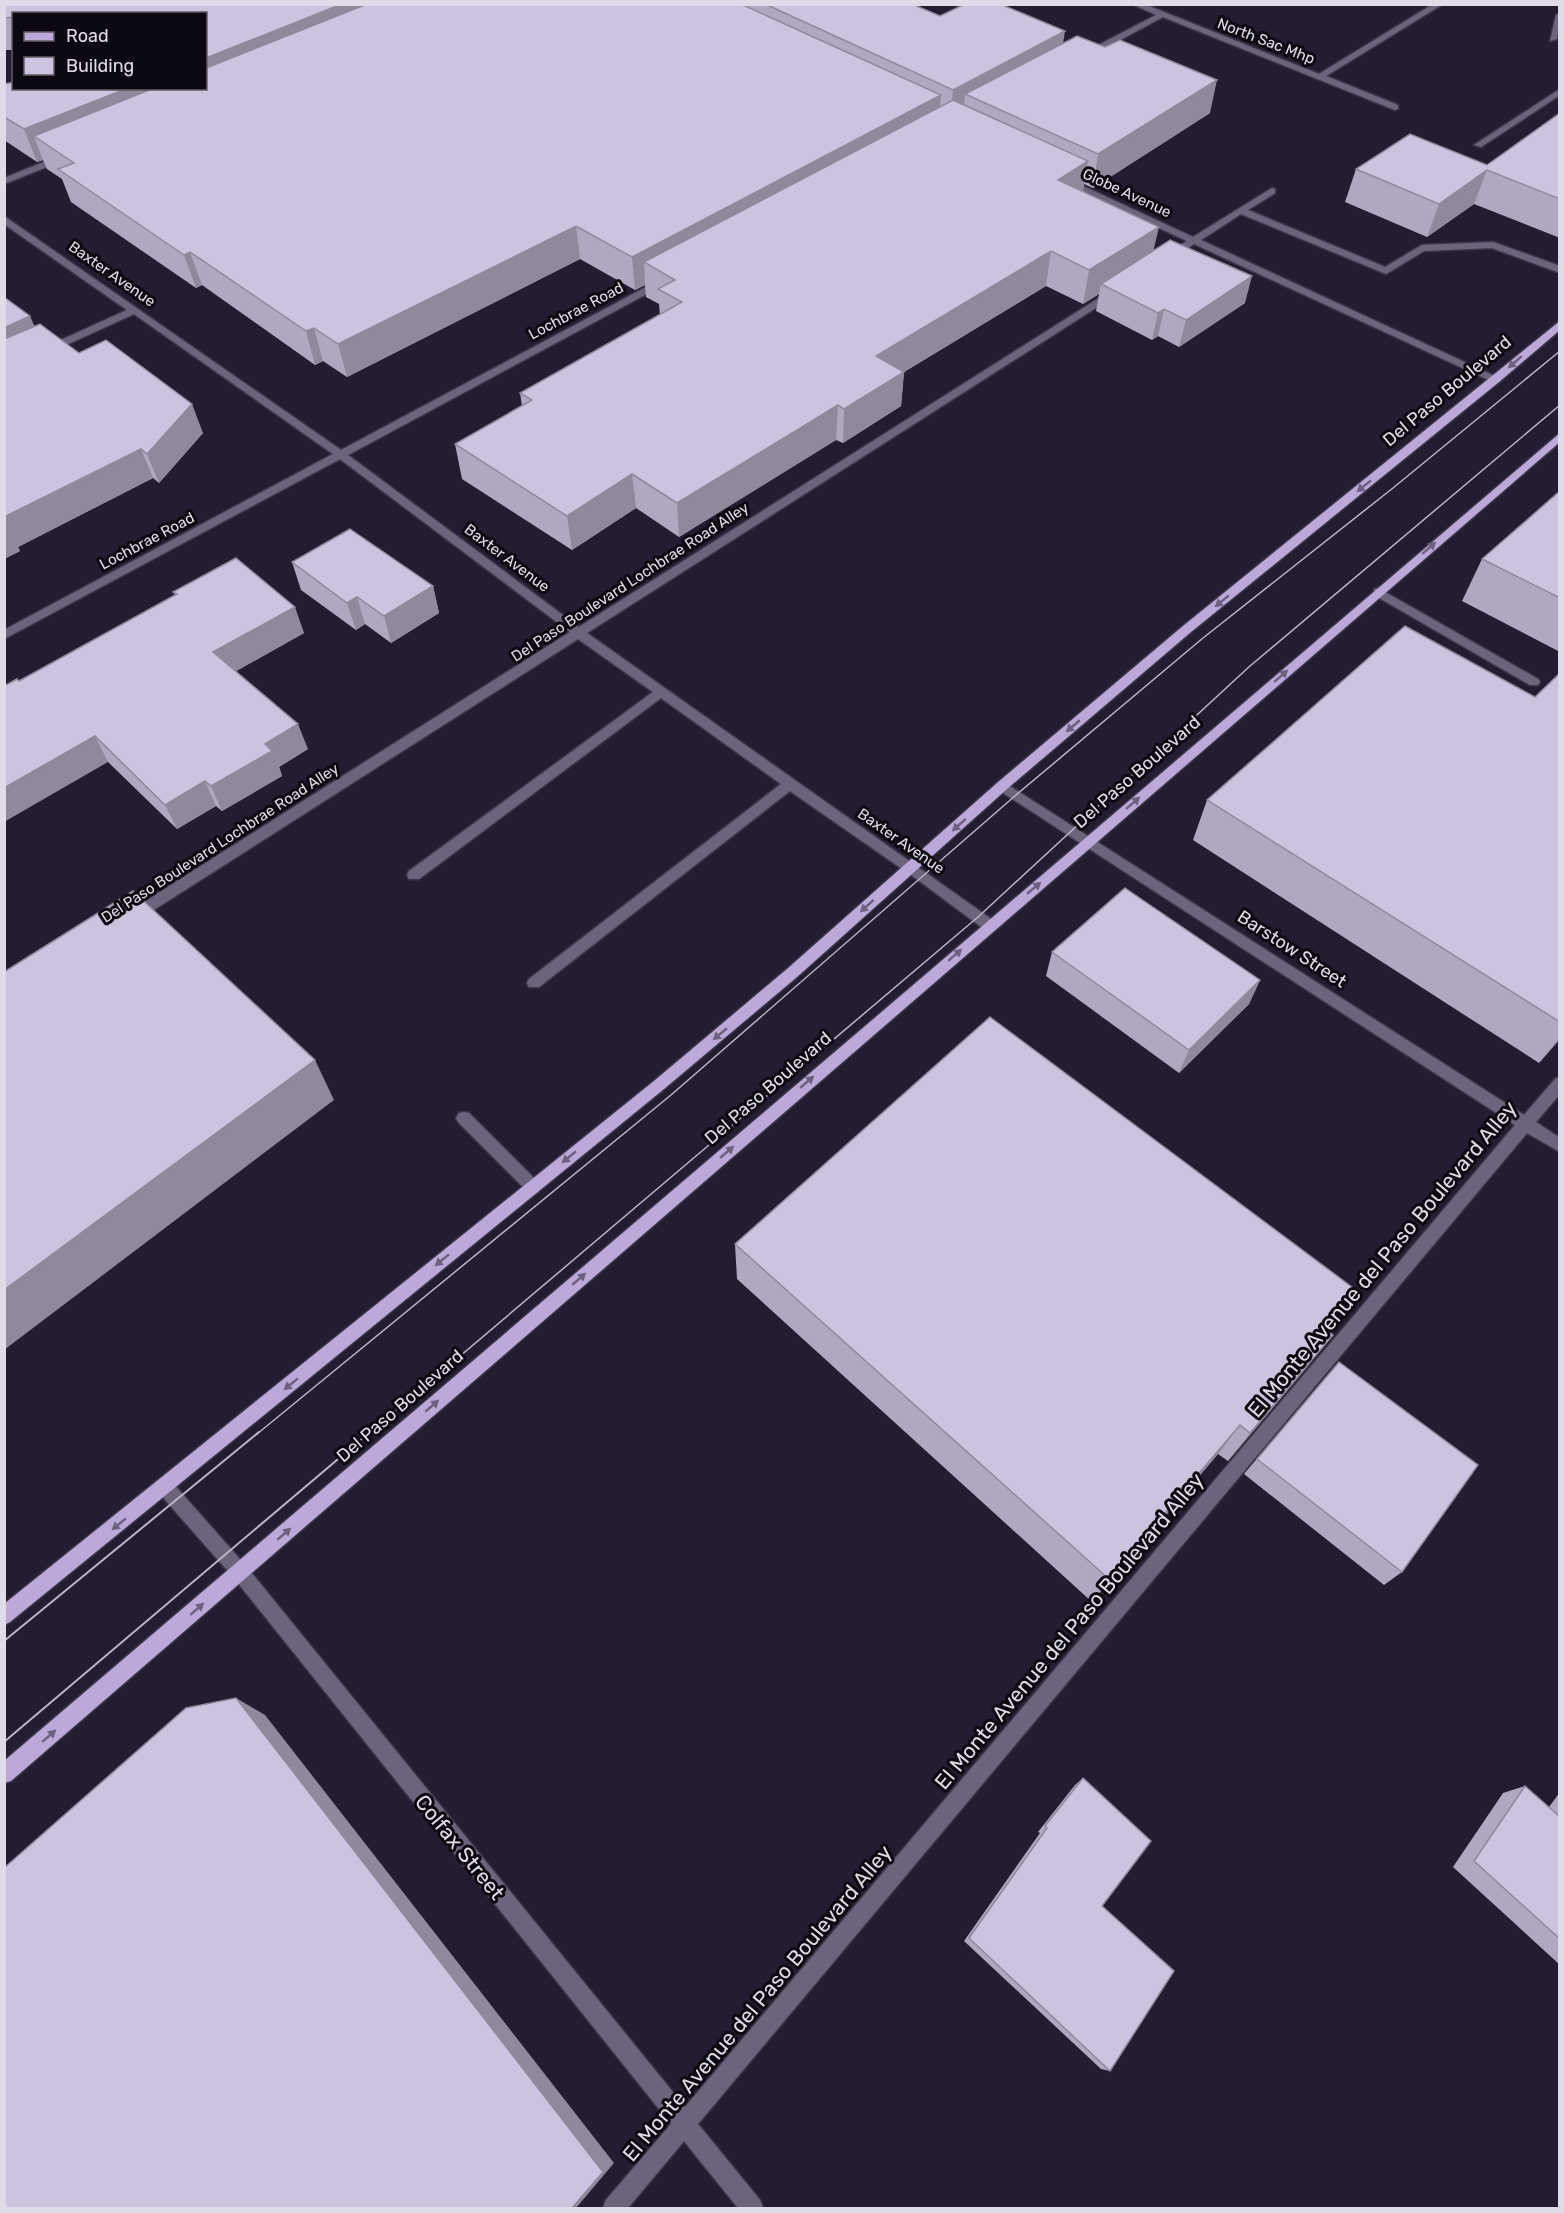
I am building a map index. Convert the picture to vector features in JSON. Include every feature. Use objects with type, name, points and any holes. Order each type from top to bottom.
[{"type":"main road","name":"Del Paso Boulevard","points":[[4,1616],[783,981],[1002,786],[1187,630],[1495,380],[1560,324]]},
{"type":"main road","name":"Del Paso Boulevard","points":[[4,1774],[1560,436]]},
{"type":"street","name":"North Sac Mhp","points":[[1136,4],[1395,107]]},
{"type":"street","name":"North Sac Mhp","points":[[1319,77],[1439,4]]},
{"type":"street","points":[[1074,61],[1161,15]]},
{"type":"street","points":[[1553,39],[1560,15]]},
{"type":"street","points":[[1478,145],[1560,91]]},
{"type":"street","points":[[4,181],[70,155]]},
{"type":"street","name":"Globe Avenue","points":[[1056,177],[1495,380]]},
{"type":"street","points":[[1154,266],[1272,191]]},
{"type":"street","points":[[1241,211],[1386,271],[1422,248],[1493,244],[1560,270]]},
{"type":"street","name":"Baxter Avenue","points":[[4,219],[340,454],[579,633],[989,925]]},
{"type":"street","name":"Lochbrae Road","points":[[4,635],[677,274]]},
{"type":"street","name":"Del Paso Boulevard Lochbrae Road Alley","points":[[124,922],[1124,286]]},
{"type":"street","points":[[37,355],[135,310]]},
{"type":"street","points":[[1378,592],[1534,682]]},
{"type":"street","points":[[414,875],[661,692]]},
{"type":"street","points":[[534,983],[790,784]]},
{"type":"street","name":"Barstow Street","points":[[1002,786],[1560,1146]]},
{"type":"street","name":"El Monte Avenue del Paso Boulevard Alley","points":[[614,2208],[1560,1083]]},
{"type":"street","points":[[464,1118],[533,1186]]},
{"type":"street","name":"Colfax Street","points":[[165,1487],[240,1572],[752,2208]]},
{"type":"building","points":[[4,4],[342,4],[207,58],[207,12],[12,12],[12,17],[4,18]]},
{"type":"building","points":[[367,4],[741,4],[941,95],[632,257],[576,226],[338,344],[314,328],[306,331],[190,252],[184,255],[58,169],[74,163],[34,136],[149,90],[207,90],[207,68]]},
{"type":"building","points":[[765,4],[912,4],[940,16],[965,4],[1000,4],[1065,31],[953,90]]},
{"type":"building","points":[[1077,36],[1105,47],[1120,40],[1217,80],[1098,154],[965,94]]},
{"type":"building","points":[[12,82],[12,90],[123,90],[24,129],[4,117],[4,84]]},
{"type":"building","points":[[953,100],[1088,161],[1058,180],[1159,227],[1089,270],[1051,251],[876,356],[904,372],[844,409],[838,405],[677,503],[632,474],[567,516],[455,444],[532,400],[520,393],[682,302],[658,289],[675,280],[644,262]]},
{"type":"building","points":[[1560,113],[1560,199],[1487,170],[1439,204],[1356,169],[1410,134],[1487,165]]},
{"type":"building","points":[[1170,240],[1252,276],[1186,320],[1164,309],[1158,313],[1101,284]]},
{"type":"building","points":[[4,297],[30,316],[4,328]]},
{"type":"building","points":[[40,324],[79,353],[106,340],[192,404],[147,454],[141,449],[4,517],[4,339]]},
{"type":"building","points":[[1560,491],[1560,598],[1482,559]]},
{"type":"building","points":[[350,529],[433,586],[384,616],[357,597],[347,603],[292,562]]},
{"type":"building","points":[[236,558],[295,607],[213,652],[298,724],[265,744],[272,751],[211,786],[205,781],[165,805],[95,736],[4,788],[4,686],[17,679],[19,681],[177,594],[173,592]]},
{"type":"building","points":[[1405,626],[1535,697],[1560,673],[1560,1022],[1207,800]]},
{"type":"building","points":[[1125,888],[1260,980],[1189,1050],[1052,952]]},
{"type":"building","points":[[133,891],[315,1060],[4,1290],[4,972]]},
{"type":"building","points":[[990,1017],[1356,1290],[1323,1328],[1333,1335],[1250,1433],[1240,1425],[1109,1579],[735,1244]]},
{"type":"building","points":[[1339,1362],[1478,1465],[1402,1572],[1257,1459]]},
{"type":"building","points":[[236,1698],[603,2172],[572,2208],[4,2208],[4,1868],[186,1708]]},
{"type":"building","points":[[1083,1778],[1151,1841],[1102,1906],[1174,1971],[1110,2071],[969,1938],[1047,1828],[1045,1826]]},
{"type":"building","points":[[1525,1786],[1560,1817],[1560,1939],[1474,1861]]},
{"type":"tram line","points":[[257,1434],[671,1095],[1016,795],[1203,638],[1393,488],[1560,351]]},
{"type":"tram line","points":[[368,1434],[978,917],[1250,666],[1560,405]]},
{"type":"tram line","points":[[4,1641],[259,1432]]},
{"type":"tram line","points":[[4,1742],[370,1432]]}]
